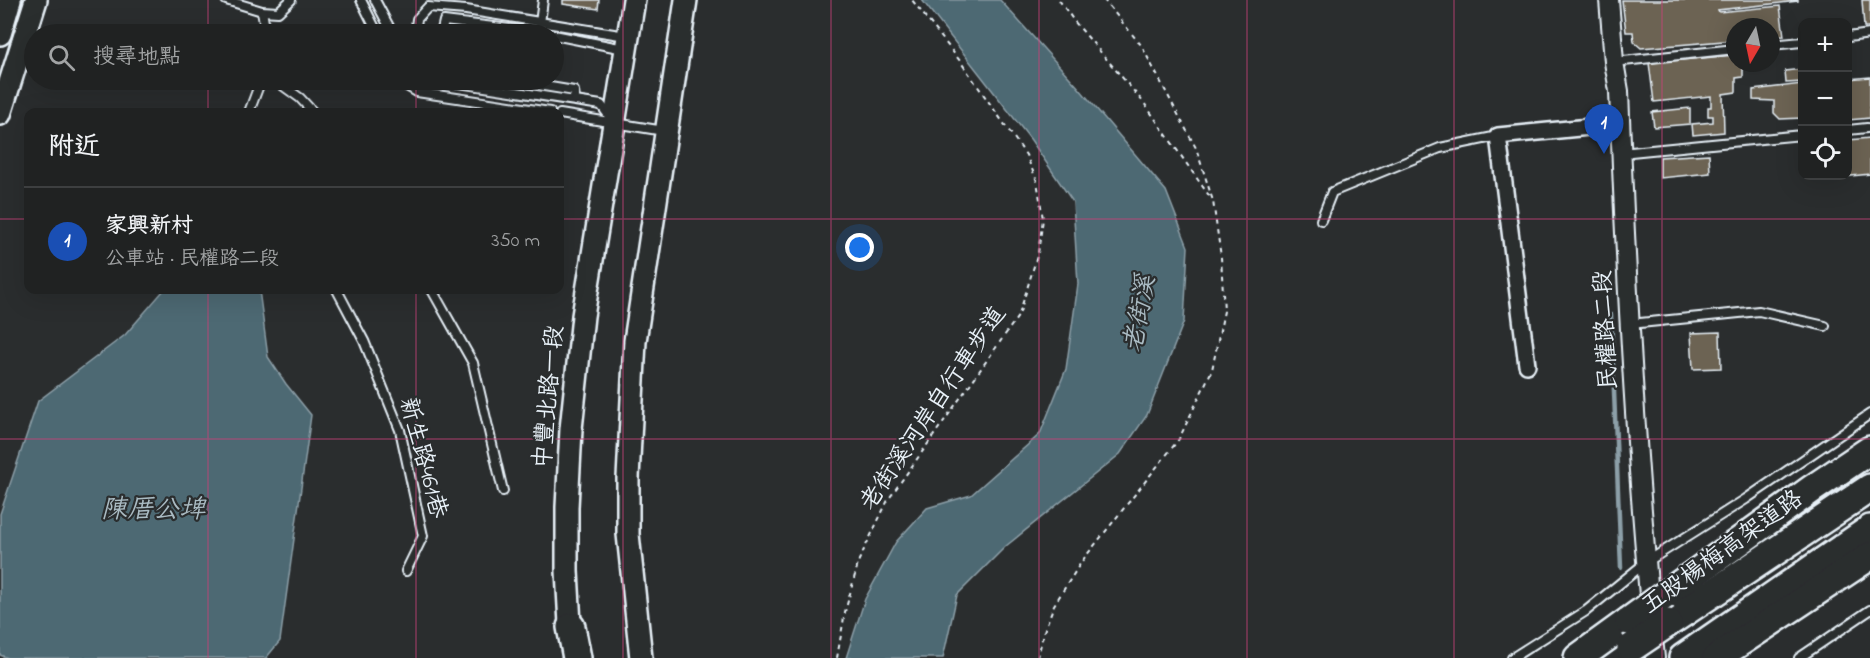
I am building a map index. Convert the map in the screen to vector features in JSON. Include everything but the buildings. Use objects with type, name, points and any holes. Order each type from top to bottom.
[{"type":"highway","name":"五股楊梅高架道路","points":[[1578,658],[1812,489],[1870,450]]},
{"type":"highway","points":[[1634,655],[1668,623],[1870,488]]},
{"type":"highway","points":[[1683,658],[1870,529]]},
{"type":"highway","points":[[1716,658],[1870,556]]},
{"type":"highway","points":[[571,627],[577,658]]},
{"type":"main road","points":[[0,34],[10,0]]},
{"type":"main road","points":[[28,24],[36,0]]},
{"type":"main road","name":"中豐北路一段","points":[[571,658],[567,507],[571,429],[583,316],[634,0]]},
{"type":"main road","points":[[641,658],[628,534],[635,340],[686,0]]},
{"type":"main road","points":[[0,114],[24,38]]},
{"type":"street","name":"民權路二段","points":[[1609,0],[1619,92],[1630,324],[1645,563],[1634,655]]},
{"type":"street","points":[[1527,364],[1498,136],[1620,124]]},
{"type":"lane","points":[[226,0],[262,11],[278,12],[291,0]]},
{"type":"lane","points":[[361,0],[373,24]]},
{"type":"lane","points":[[375,0],[388,24]]},
{"type":"lane","points":[[540,23],[543,0]]},
{"type":"lane","points":[[416,24],[417,19],[429,4],[544,24]]},
{"type":"lane","points":[[262,11],[264,24]]},
{"type":"lane","points":[[443,24],[444,21],[469,24]]},
{"type":"lane","points":[[564,29],[627,43]]},
{"type":"lane","points":[[1852,36],[1870,34]]},
{"type":"lane","points":[[564,36],[627,43]]},
{"type":"lane","points":[[1780,44],[1798,42]]},
{"type":"lane","points":[[1614,62],[1726,50]]},
{"type":"lane","points":[[564,88],[574,91],[574,100]]},
{"type":"lane","points":[[250,108],[257,90]]},
{"type":"lane","points":[[289,90],[309,108]]},
{"type":"lane","points":[[414,90],[523,108]]},
{"type":"lane","points":[[506,90],[601,105],[614,121]]},
{"type":"lane","points":[[564,115],[666,131]]},
{"type":"lane","points":[[1852,130],[1867,128]]},
{"type":"lane","points":[[1622,153],[1798,135]]},
{"type":"lane","points":[[1321,220],[1332,192],[1440,148],[1498,136]]},
{"type":"lane","name":"新生路461巷","points":[[339,294],[364,341],[400,430],[423,536],[406,572]]},
{"type":"lane","points":[[434,294],[473,363],[503,491]]},
{"type":"lane","points":[[1630,324],[1759,311],[1825,326]]},
{"type":"lane","points":[[1512,658],[1586,611],[1645,563],[1746,499],[1870,414]]},
{"type":"lane","points":[[1799,658],[1870,610]]},
{"type":"path","name":"老街溪河岸自行車步道","points":[[837,658],[845,612],[858,560],[888,500],[1019,315],[1038,253],[1043,219],[1037,181],[1026,155],[960,61],[912,0]]},
{"type":"path","points":[[1059,0],[1144,103],[1213,201]]},
{"type":"path","points":[[1038,658],[1043,634],[1054,605],[1082,561],[1179,439],[1212,370],[1224,311],[1221,257],[1213,201],[1196,148],[1141,45],[1104,0]]},
{"type":"water","name":"老街溪","points":[[922,0],[1000,0],[1079,88],[1166,191],[1188,247],[1184,321],[1147,415],[1120,454],[1006,546],[957,595],[943,658],[846,658],[865,599],[896,542],[927,508],[971,495],[1040,434],[1066,369],[1078,284],[1073,202],[1031,140]]},
{"type":"water","name":"陳厝公埤","points":[[161,294],[260,294],[268,357],[311,415],[280,641],[266,658],[8,658],[0,655],[0,514],[38,401],[125,335]]},
{"type":"waterway","points":[[1611,315],[1621,568]]},
{"type":"place","name":"家興新村","points":[[1604,154]]}]
